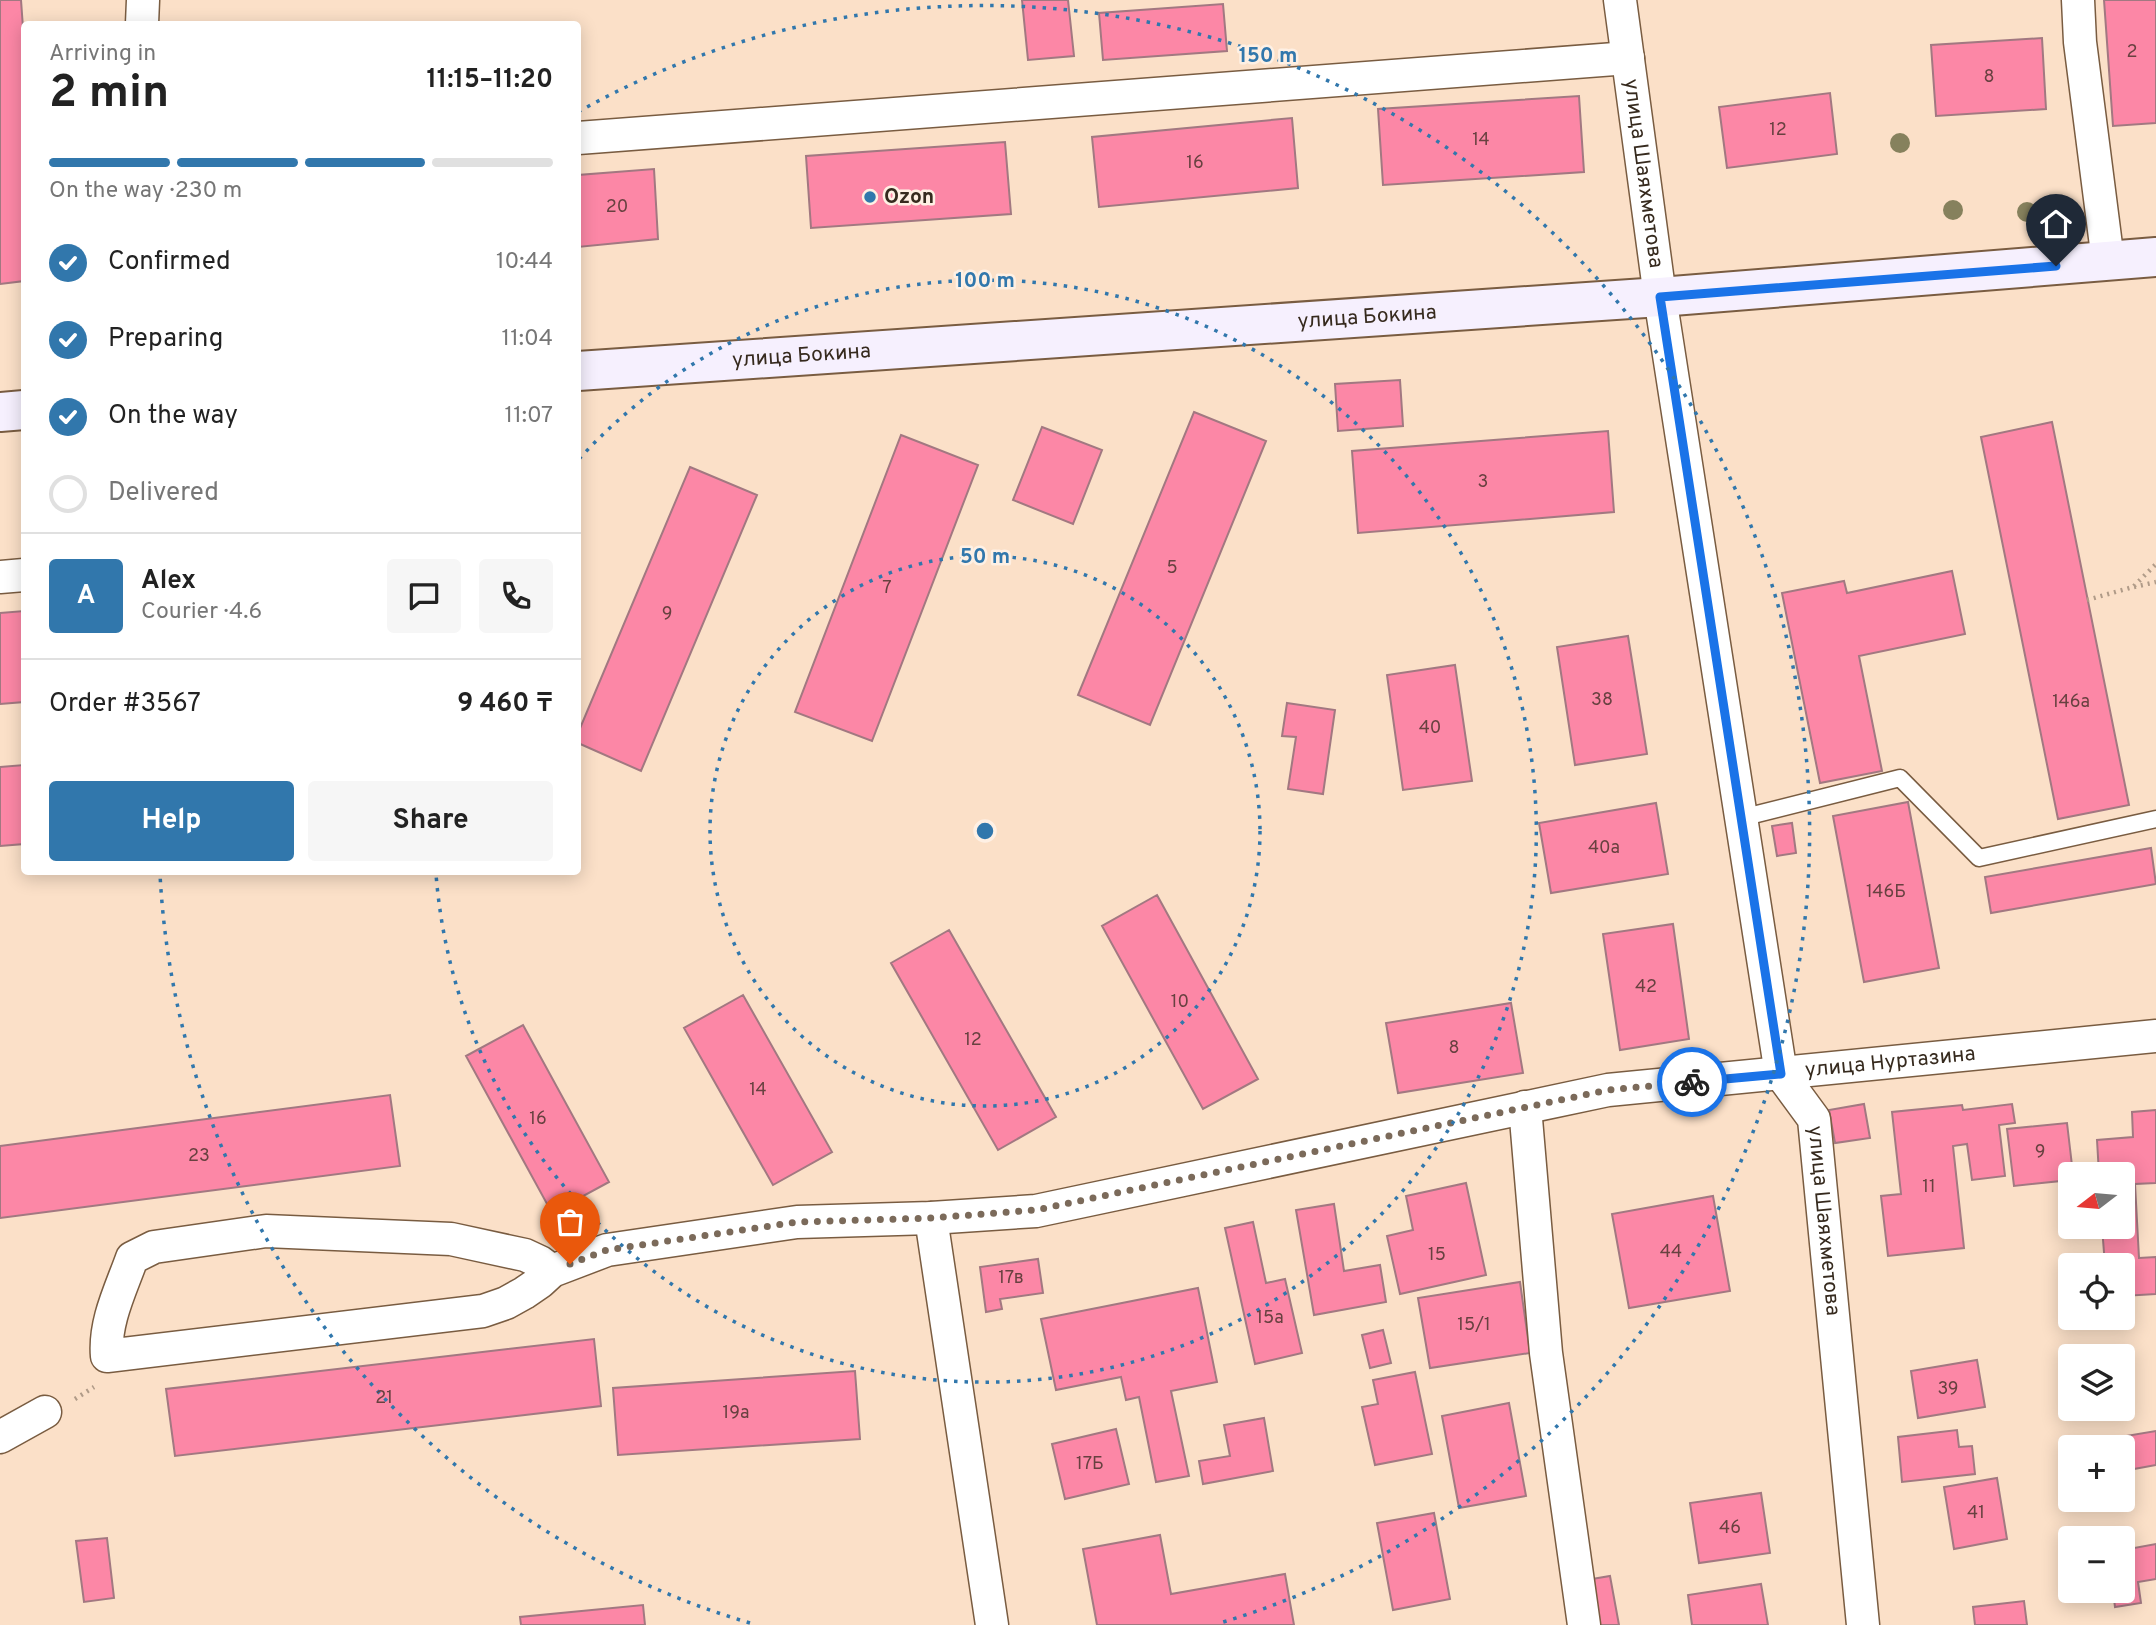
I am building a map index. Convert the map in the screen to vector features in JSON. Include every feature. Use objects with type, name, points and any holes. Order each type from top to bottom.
[{"type":"street","points":[[142,21],[143,0]]},
{"type":"street","name":"улица Шаяхметова","points":[[1620,0],[1660,297],[1781,1074],[1814,1119],[1863,1625]]},
{"type":"street","points":[[2078,0],[2080,42],[2108,261]]},
{"type":"street","points":[[581,138],[1628,58]]},
{"type":"street","name":"улица Бокина","points":[[581,371],[1660,297],[2156,257]]},
{"type":"street","points":[[0,412],[21,410]]},
{"type":"street","points":[[0,577],[21,575]]},
{"type":"street","name":"улица Нуртазина","points":[[107,1356],[483,1311],[524,1293],[552,1271],[607,1250],[797,1222],[931,1218],[1036,1210],[1608,1090],[2156,1036]]},
{"type":"street","points":[[1525,1107],[1546,1353],[1584,1625]]},
{"type":"street","points":[[931,1218],[992,1625]]},
{"type":"street","points":[[107,1356],[107,1330],[132,1258],[154,1247],[266,1231],[451,1239],[525,1255],[552,1271]]},
{"type":"street","points":[[0,1437],[45,1412]]},
{"type":"lane","points":[[1741,818],[1900,778],[1979,858],[2156,820]]},
{"type":"path","points":[[2133,587],[2156,564]]},
{"type":"path","points":[[2087,600],[2156,582]]},
{"type":"path","points":[[45,1412],[80,1397],[100,1382],[107,1356]]},
{"type":"building","points":[[0,0],[21,0],[21,281],[0,284]]},
{"type":"building","points":[[1022,0],[1068,0],[1074,56],[1028,60]]},
{"type":"building","points":[[2104,0],[2156,0],[2156,123],[2113,126]]},
{"type":"building","points":[[1223,4],[1227,51],[1103,60],[1099,13]]},
{"type":"building","points":[[2042,38],[2046,109],[1936,116],[1931,45]]},
{"type":"building","points":[[1830,93],[1837,154],[1727,168],[1719,107]]},
{"type":"building","points":[[1579,96],[1584,172],[1383,185],[1378,109]]},
{"type":"building","points":[[1292,118],[1298,188],[1099,207],[1092,137]]},
{"type":"building","points":[[1005,142],[1011,214],[811,228],[806,156]]},
{"type":"building","points":[[654,169],[658,239],[581,247],[581,175]]},
{"type":"building","points":[[1400,380],[1403,426],[1338,431],[1335,384]]},
{"type":"building","points":[[1194,412],[1266,441],[1150,725],[1078,695]]},
{"type":"building","points":[[2052,422],[2129,805],[2058,819],[1981,437]]},
{"type":"building","points":[[1042,427],[1102,450],[1073,524],[1013,500]]},
{"type":"building","points":[[1608,431],[1614,512],[1358,533],[1352,451]]},
{"type":"building","points":[[901,435],[978,465],[872,741],[795,712]]},
{"type":"building","points":[[690,467],[757,495],[641,771],[581,744],[581,726]]},
{"type":"building","points":[[1952,571],[1965,634],[1859,656],[1882,771],[1820,783],[1782,593],[1844,581],[1847,593]]},
{"type":"building","points":[[21,611],[21,702],[0,704],[0,613]]},
{"type":"building","points":[[1628,636],[1647,754],[1575,765],[1557,647]]},
{"type":"building","points":[[1455,665],[1472,781],[1403,790],[1387,675]]},
{"type":"building","points":[[1287,703],[1335,710],[1323,794],[1288,789],[1296,737],[1282,736]]},
{"type":"building","points":[[21,765],[21,844],[0,846],[0,767]]},
{"type":"building","points":[[1908,802],[1939,968],[1864,982],[1833,816]]},
{"type":"building","points":[[1656,803],[1668,874],[1551,893],[1539,823]]},
{"type":"building","points":[[1792,823],[1796,853],[1777,856],[1772,826]]},
{"type":"building","points":[[2151,848],[2156,884],[1991,913],[1985,877]]},
{"type":"building","points":[[1157,895],[1258,1079],[1203,1109],[1102,926]]},
{"type":"building","points":[[1673,924],[1689,1039],[1620,1050],[1603,934]]},
{"type":"building","points":[[949,930],[1056,1117],[998,1150],[891,963]]},
{"type":"building","points":[[743,995],[832,1152],[773,1185],[684,1028]]},
{"type":"building","points":[[1511,1003],[1523,1073],[1398,1093],[1386,1023]]},
{"type":"building","points":[[523,1025],[609,1182],[552,1213],[466,1056]]},
{"type":"building","points":[[390,1095],[400,1166],[0,1218],[0,1146]]},
{"type":"building","points":[[1864,1104],[1870,1138],[1835,1143],[1829,1110]]},
{"type":"building","points":[[2012,1104],[2015,1123],[1999,1125],[2005,1176],[1972,1180],[1967,1144],[1953,1146],[1964,1248],[1888,1256],[1881,1196],[1901,1194],[1892,1112],[1962,1105],[1963,1110]]},
{"type":"building","points":[[2156,1110],[2156,1183],[2135,1184],[2135,1162],[2098,1162],[2097,1140],[2133,1137],[2132,1112]]},
{"type":"building","points":[[2067,1123],[2072,1162],[2058,1162],[2058,1181],[2014,1186],[2007,1129]]},
{"type":"building","points":[[1466,1183],[1486,1275],[1400,1294],[1387,1236],[1413,1230],[1406,1196]]},
{"type":"building","points":[[2135,1184],[2139,1258],[2156,1257],[2156,1294],[2135,1295],[2135,1253],[2104,1253],[2103,1239],[2135,1239]]},
{"type":"building","points":[[1713,1196],[1730,1291],[1629,1308],[1612,1214]]},
{"type":"building","points":[[1334,1204],[1344,1271],[1380,1265],[1386,1302],[1314,1315],[1296,1210]]},
{"type":"building","points":[[1253,1222],[1266,1283],[1285,1279],[1302,1353],[1255,1364],[1225,1228]]},
{"type":"building","points":[[1038,1259],[1043,1293],[1000,1299],[1002,1309],[986,1312],[980,1267]]},
{"type":"building","points":[[1520,1282],[1530,1353],[1430,1368],[1418,1298]]},
{"type":"building","points":[[1198,1288],[1217,1382],[1171,1391],[1189,1476],[1156,1482],[1139,1397],[1126,1400],[1121,1377],[1056,1390],[1041,1319]]},
{"type":"building","points":[[1383,1330],[1391,1363],[1370,1368],[1362,1335]]},
{"type":"building","points":[[594,1339],[601,1406],[175,1456],[166,1389]]},
{"type":"building","points":[[1977,1360],[1985,1407],[1918,1418],[1911,1371]]},
{"type":"building","points":[[855,1371],[860,1439],[618,1455],[613,1388]]},
{"type":"building","points":[[1415,1372],[1432,1454],[1375,1465],[1362,1407],[1378,1404],[1373,1380]]},
{"type":"building","points":[[1509,1403],[1526,1496],[1459,1508],[1442,1416]]},
{"type":"building","points":[[1264,1418],[1273,1471],[1203,1484],[1199,1461],[1230,1456],[1224,1425]]},
{"type":"building","points":[[1116,1429],[1129,1484],[1065,1499],[1052,1444]]},
{"type":"building","points":[[1957,1430],[1959,1447],[1972,1446],[1975,1474],[1902,1482],[1898,1437]]},
{"type":"building","points":[[2156,1431],[2156,1465],[2135,1469],[2135,1435],[2132,1435]]},
{"type":"building","points":[[1997,1478],[2007,1539],[1954,1549],[1944,1487]]},
{"type":"building","points":[[1761,1493],[1770,1553],[1699,1563],[1690,1503]]},
{"type":"building","points":[[1434,1513],[1450,1599],[1393,1610],[1377,1523]]},
{"type":"building","points":[[1160,1535],[1171,1594],[1285,1574],[1294,1625],[1097,1625],[1083,1549]]},
{"type":"building","points":[[107,1538],[114,1598],[84,1602],[76,1541]]},
{"type":"building","points":[[2156,1544],[2156,1579],[2138,1582],[2141,1603],[2115,1607],[2114,1603],[2135,1603],[2135,1548]]},
{"type":"building","points":[[1610,1576],[1619,1625],[1594,1625],[1586,1580]]},
{"type":"building","points":[[1761,1584],[1768,1625],[1692,1625],[1688,1595]]},
{"type":"building","points":[[2024,1601],[2027,1625],[1975,1625],[1973,1607]]},
{"type":"building","points":[[643,1605],[645,1625],[521,1625],[520,1617]]},
{"type":"way so far","points":[[570,1264],[607,1250],[797,1222],[931,1218],[1036,1210],[1608,1090],[1692,1082]]},
{"type":"place","name":"Ozon","points":[[870,197]]},
{"type":"route","points":[[1692,1082],[1781,1074],[1660,297],[2056,266]]}]
